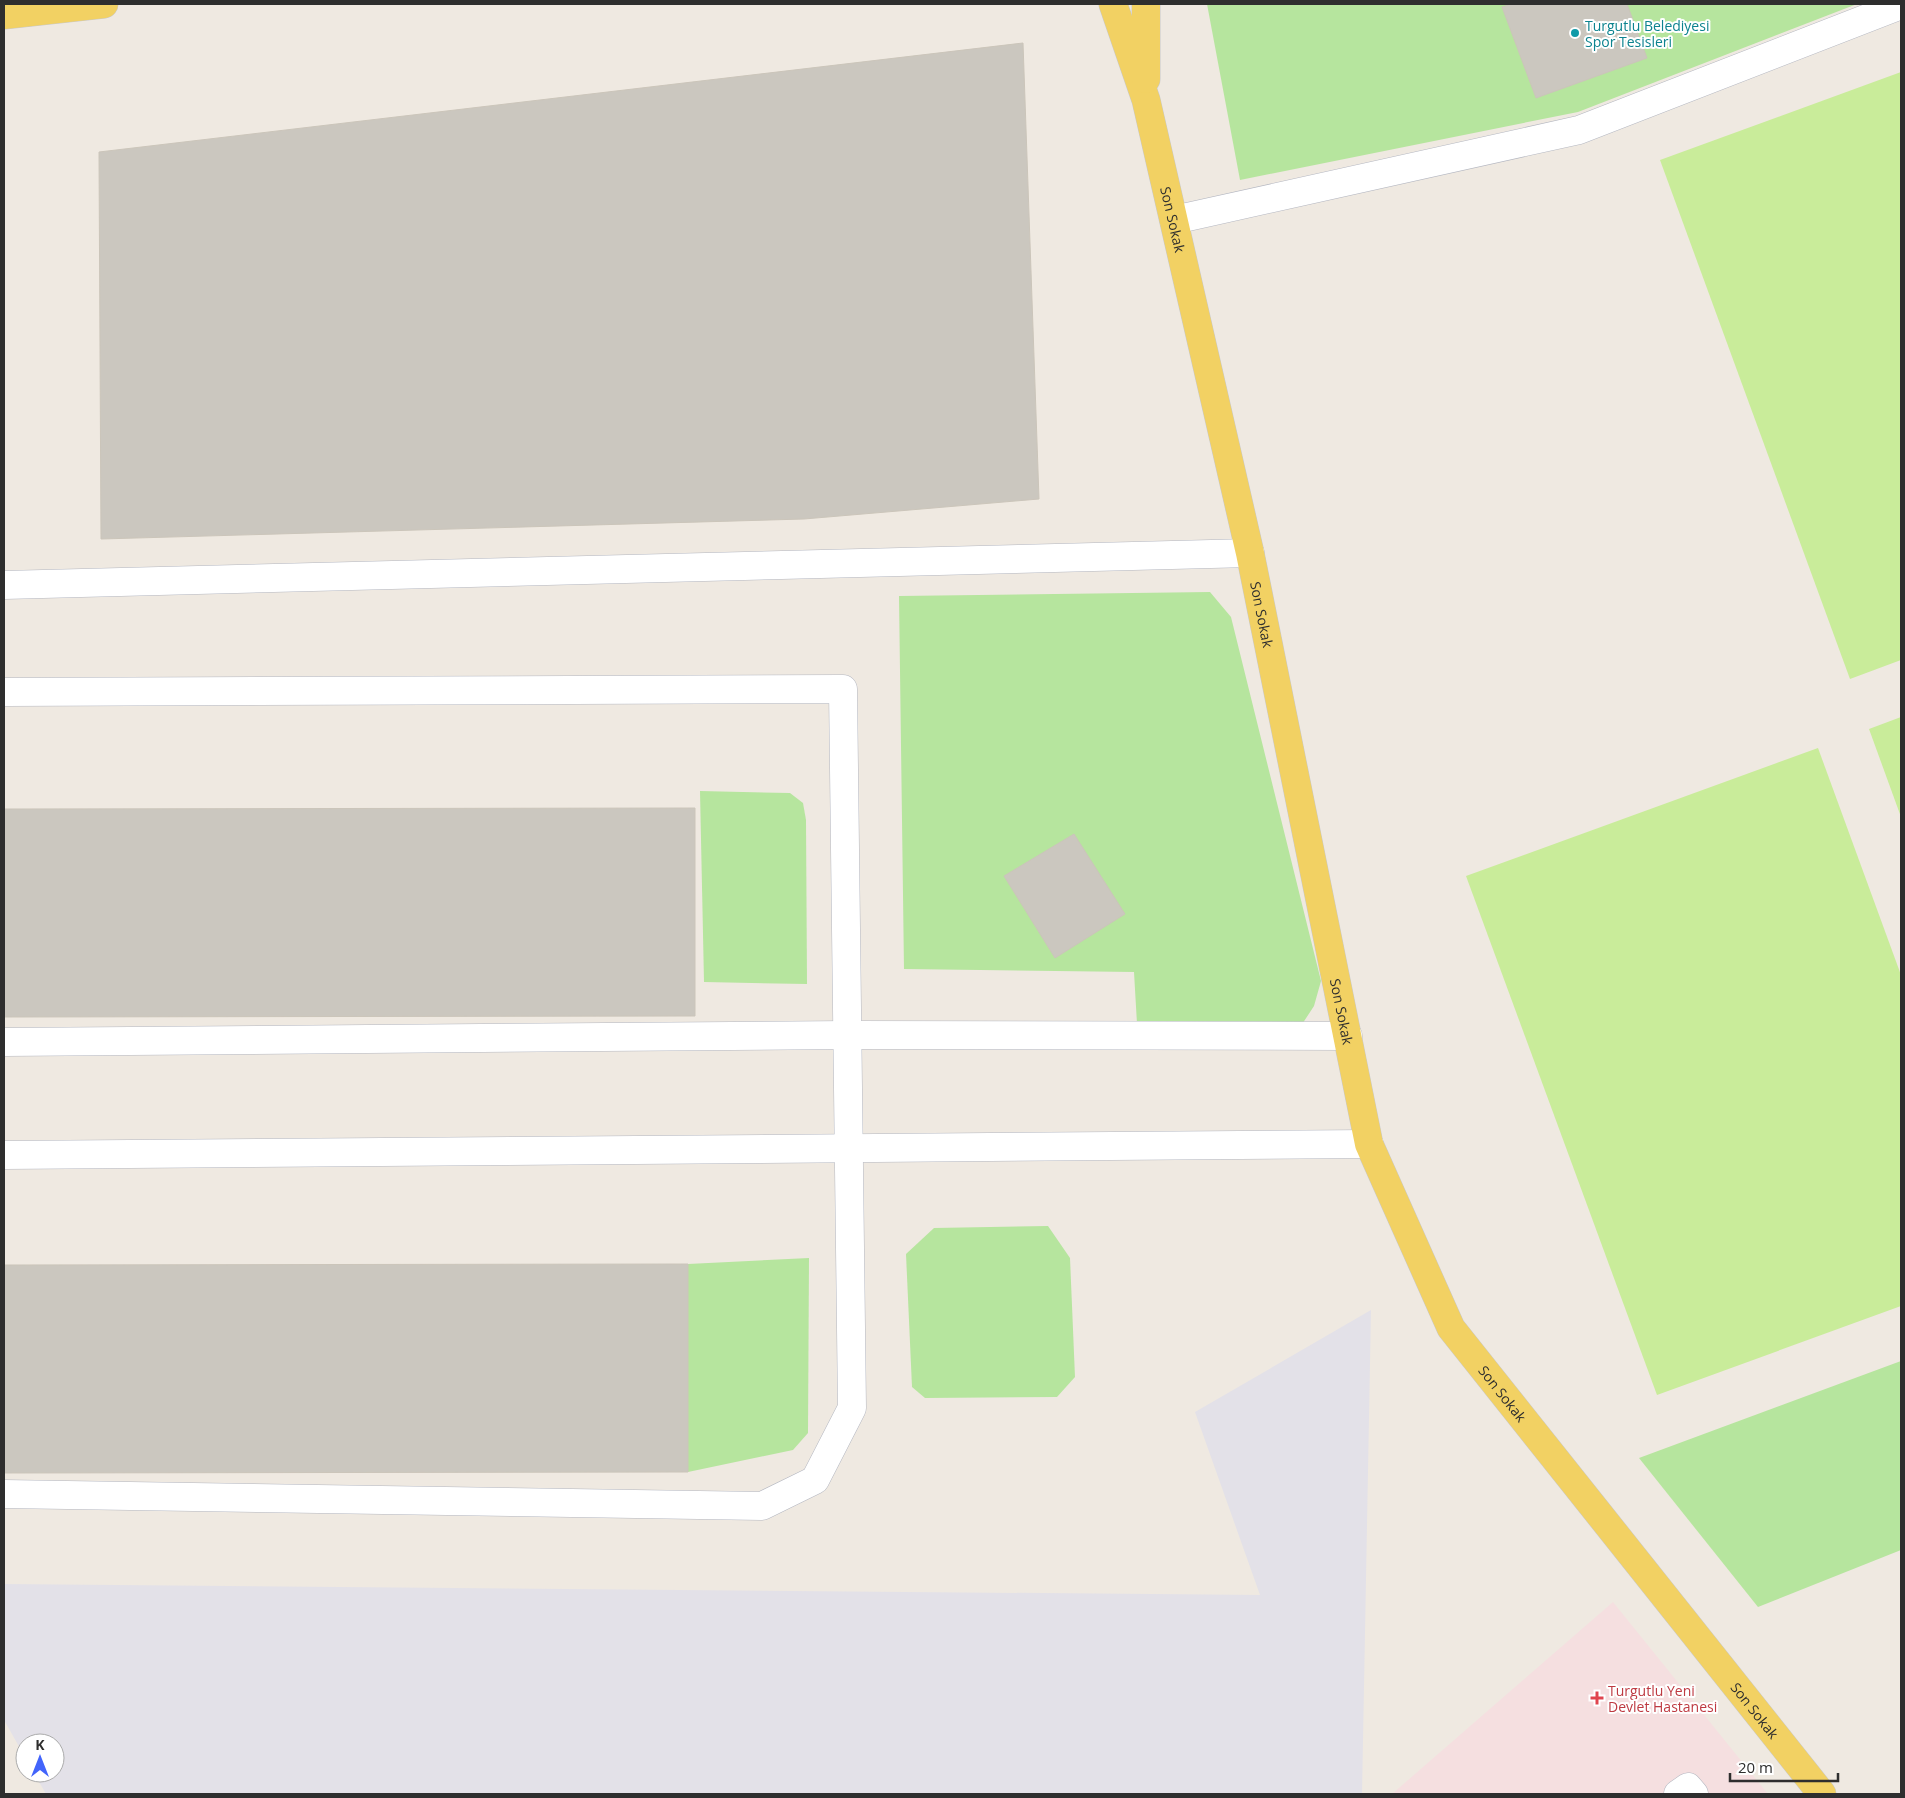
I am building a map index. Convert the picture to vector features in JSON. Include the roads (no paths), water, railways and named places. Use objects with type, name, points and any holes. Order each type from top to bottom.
[{"type":"main road","points":[[4,15],[104,4]]},
{"type":"main road","points":[[1113,4],[1146,100]]},
{"type":"main road","points":[[1146,4],[1146,100]]},
{"type":"main road","name":"Son Sokak","points":[[1146,100],[1250,553],[1369,1144],[1451,1328],[1822,1794]]},
{"type":"lane","points":[[1174,220],[1579,130],[1901,5]]},
{"type":"lane","points":[[4,585],[1250,553]]},
{"type":"lane","points":[[4,692],[842,689],[852,1408],[815,1480],[762,1506],[4,1494]]},
{"type":"lane","points":[[4,1042],[847,1035],[1348,1036]]},
{"type":"lane","points":[[4,1155],[1369,1144]]},
{"type":"lane","points":[[1678,1794],[1688,1786],[1694,1794]]},
{"type":"place","name":"Turgutlu Belediyesi Spor Tesisleri","points":[[1575,33]]},
{"type":"place","name":"Turgutlu Yeni Devlet Hastanesi","points":[[1597,1698]]}]
